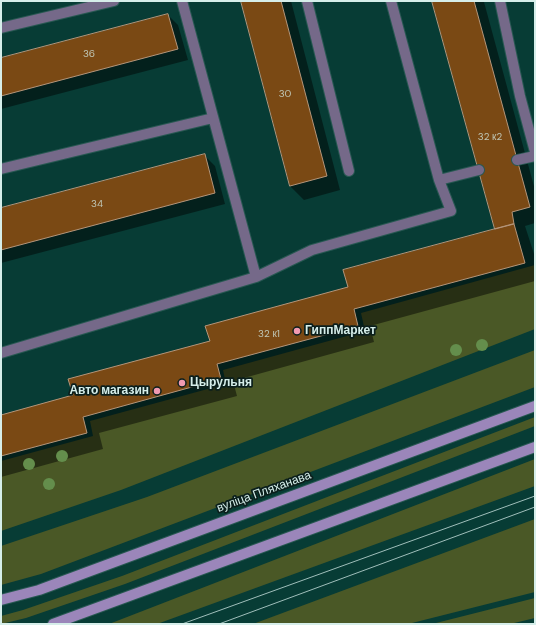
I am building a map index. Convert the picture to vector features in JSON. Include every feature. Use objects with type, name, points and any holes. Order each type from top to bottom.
[{"type":"main road","name":"вуліца Пляханава","points":[[1,600],[40,590],[535,406]]},
{"type":"main road","points":[[53,624],[535,447]]},
{"type":"lane","points":[[1,28],[114,1]]},
{"type":"lane","points":[[182,1],[256,277]]},
{"type":"lane","points":[[307,1],[349,171]]},
{"type":"lane","points":[[1,353],[256,277],[312,250],[451,211],[439,180],[391,1]]},
{"type":"lane","points":[[500,1],[520,96],[535,152]]},
{"type":"lane","points":[[1,169],[213,118]]},
{"type":"lane","points":[[517,160],[535,156]]},
{"type":"lane","points":[[439,180],[479,170]]},
{"type":"green space","points":[[535,265],[535,329],[121,490],[1,531],[1,461],[93,436],[90,421],[226,384],[223,370],[365,331],[361,313]]},
{"type":"green space","points":[[535,350],[535,387],[41,574],[1,585],[1,546],[147,497]]},
{"type":"green space","points":[[535,417],[535,426],[125,584],[26,618],[1,624],[1,616],[23,610],[122,576]]},
{"type":"green space","points":[[535,459],[535,486],[157,624],[109,624]]},
{"type":"green space","points":[[535,519],[535,592],[408,624],[253,624]]},
{"type":"green space","points":[[535,598],[535,618],[510,624],[432,624]]},
{"type":"building","points":[[241,1],[281,1],[327,176],[290,186]]},
{"type":"building","points":[[432,1],[474,1],[530,207],[512,212],[514,224],[495,229]]},
{"type":"building","points":[[168,14],[178,49],[1,96],[1,58]]},
{"type":"building","points":[[205,154],[215,193],[1,250],[1,208]]},
{"type":"building","points":[[514,224],[525,263],[354,309],[358,326],[217,364],[221,379],[83,417],[87,433],[1,456],[1,415],[73,395],[68,379],[210,341],[205,326],[348,287],[343,270]]},
{"type":"tram line","points":[[182,624],[535,496]]},
{"type":"tram line","points":[[219,624],[535,507]]},
{"type":"place","name":"ГиппМаркет","points":[[297,331]]},
{"type":"place","name":"Цырульня","points":[[182,383]]},
{"type":"place","name":"Авто магазин","points":[[157,391]]}]
